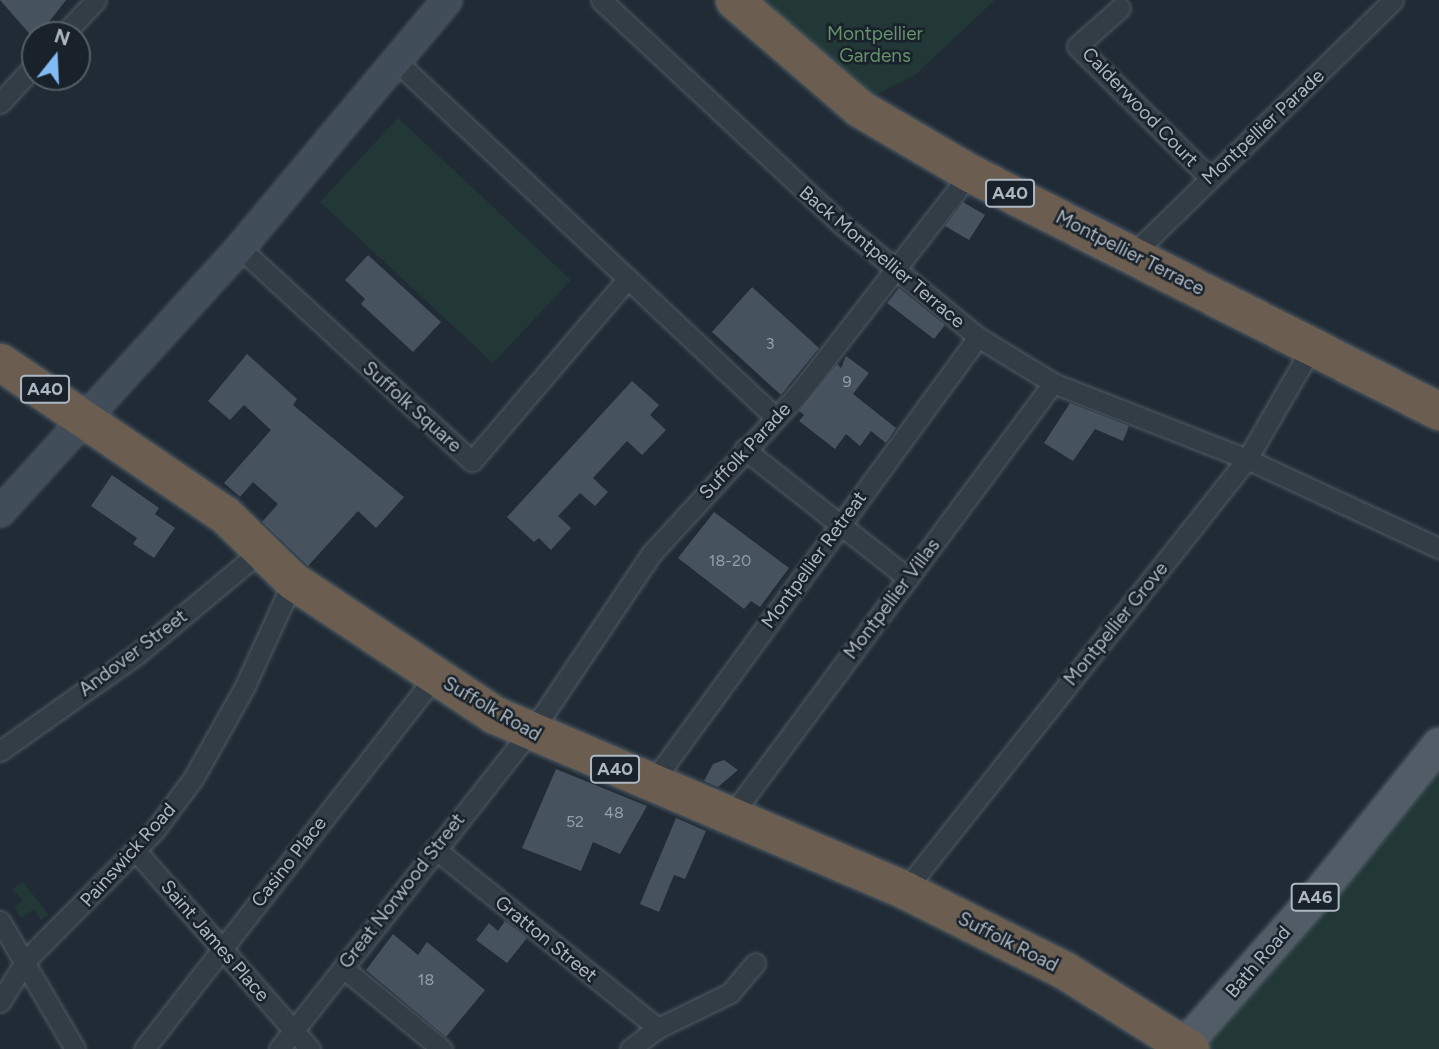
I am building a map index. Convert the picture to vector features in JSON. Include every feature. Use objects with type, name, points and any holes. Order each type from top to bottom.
[{"type":"highway","name":"Montpellier Terrace","points":[[734,0],[836,94],[970,173],[1439,411]]},
{"type":"highway","name":"Suffolk Road","points":[[0,362],[89,419],[224,514],[293,581],[435,676],[525,732],[905,890],[1064,970],[1185,1048]]},
{"type":"main road","name":"Bath Road","points":[[1185,1048],[1325,886],[1439,744]]},
{"type":"street","points":[[76,21],[96,0]]},
{"type":"street","points":[[0,512],[89,419],[240,248],[447,0]]},
{"type":"street","name":"Back Montpellier Terrace","points":[[601,0],[896,273],[978,337],[1053,383],[1247,459],[1439,548]]},
{"type":"street","name":"Montpellier Parade","points":[[1133,254],[1393,0]]},
{"type":"street","name":"Calderwood Court","points":[[1120,8],[1077,46],[1209,177]]},
{"type":"street","points":[[397,61],[626,281],[775,417]]},
{"type":"street","points":[[0,103],[21,80]]},
{"type":"street","name":"Suffolk Parade","points":[[525,732],[543,715],[651,555],[775,417],[896,273],[970,173]]},
{"type":"street","name":"Suffolk Square","points":[[240,248],[472,461],[626,281]]},
{"type":"street","name":"Montpellier Retreat","points":[[651,783],[978,337]]},
{"type":"street","name":"Montpellier Grove","points":[[905,890],[1247,459],[1312,347]]},
{"type":"street","name":"Montpellier Villas","points":[[731,816],[1053,383]]},
{"type":"street","points":[[744,449],[908,578]]},
{"type":"street","name":"Andover Street","points":[[0,751],[137,654],[262,550]]},
{"type":"street","name":"Painswick Road","points":[[0,1002],[26,960],[136,851],[212,748],[293,581]]},
{"type":"street","name":"Casino Place","points":[[144,1049],[435,676]]},
{"type":"street","name":"Great Norwood Street","points":[[279,1049],[525,732]]},
{"type":"street","name":"Gratton Street","points":[[435,849],[658,1028]]},
{"type":"street","name":"Saint James Place","points":[[136,851],[310,1049]]},
{"type":"street","points":[[0,921],[26,960],[75,1049]]},
{"type":"street","points":[[631,1049],[658,1028],[730,993],[755,963]]},
{"type":"street","points":[[343,968],[442,1049]]},
{"type":"green space","name":"Montpellier Gardens","points":[[764,0],[995,0],[915,75],[867,99]]},
{"type":"green space","points":[[398,118],[571,280],[493,363],[320,202]]},
{"type":"green space","points":[[1439,744],[1439,1049],[1190,1049]]},
{"type":"green space","points":[[23,882],[49,915],[41,920],[34,909],[21,918],[14,907],[23,900],[12,889]]},
{"type":"building","points":[[0,0],[66,0],[50,21],[21,21],[21,24]]},
{"type":"building","points":[[963,202],[985,215],[969,240],[945,226]]},
{"type":"building","points":[[368,255],[441,322],[413,352],[361,304],[365,299],[345,280]]},
{"type":"building","points":[[752,287],[819,348],[781,395],[712,332]]},
{"type":"building","points":[[899,288],[945,325],[934,339],[887,303]]},
{"type":"building","points":[[247,354],[297,399],[293,405],[404,497],[376,528],[358,511],[308,566],[262,522],[278,504],[253,482],[240,497],[224,483],[271,430],[244,405],[230,420],[208,401]]},
{"type":"building","points":[[846,356],[869,373],[853,394],[896,428],[886,443],[871,431],[860,446],[846,434],[835,449],[799,421],[804,415],[799,411],[837,364],[841,368]]},
{"type":"building","points":[[632,381],[659,405],[650,415],[666,430],[642,455],[627,441],[593,478],[608,492],[595,506],[580,493],[558,516],[571,528],[551,550],[539,538],[534,542],[507,517]]},
{"type":"building","points":[[1070,403],[1129,426],[1123,441],[1095,429],[1073,461],[1044,443]]},
{"type":"building","points":[[112,475],[159,508],[155,514],[175,528],[154,558],[133,544],[137,538],[91,506]]},
{"type":"building","points":[[714,512],[789,568],[760,607],[751,601],[744,609],[678,558]]},
{"type":"building","points":[[724,760],[738,770],[718,787],[704,781],[713,764]]},
{"type":"building","points":[[556,769],[647,806],[620,854],[593,842],[581,871],[522,848]]},
{"type":"building","points":[[676,818],[706,831],[685,879],[674,875],[659,912],[640,904]]},
{"type":"building","points":[[505,921],[527,938],[507,963],[476,940],[489,923],[498,931]]},
{"type":"building","points":[[393,934],[418,955],[427,942],[485,990],[446,1037],[366,970]]}]
